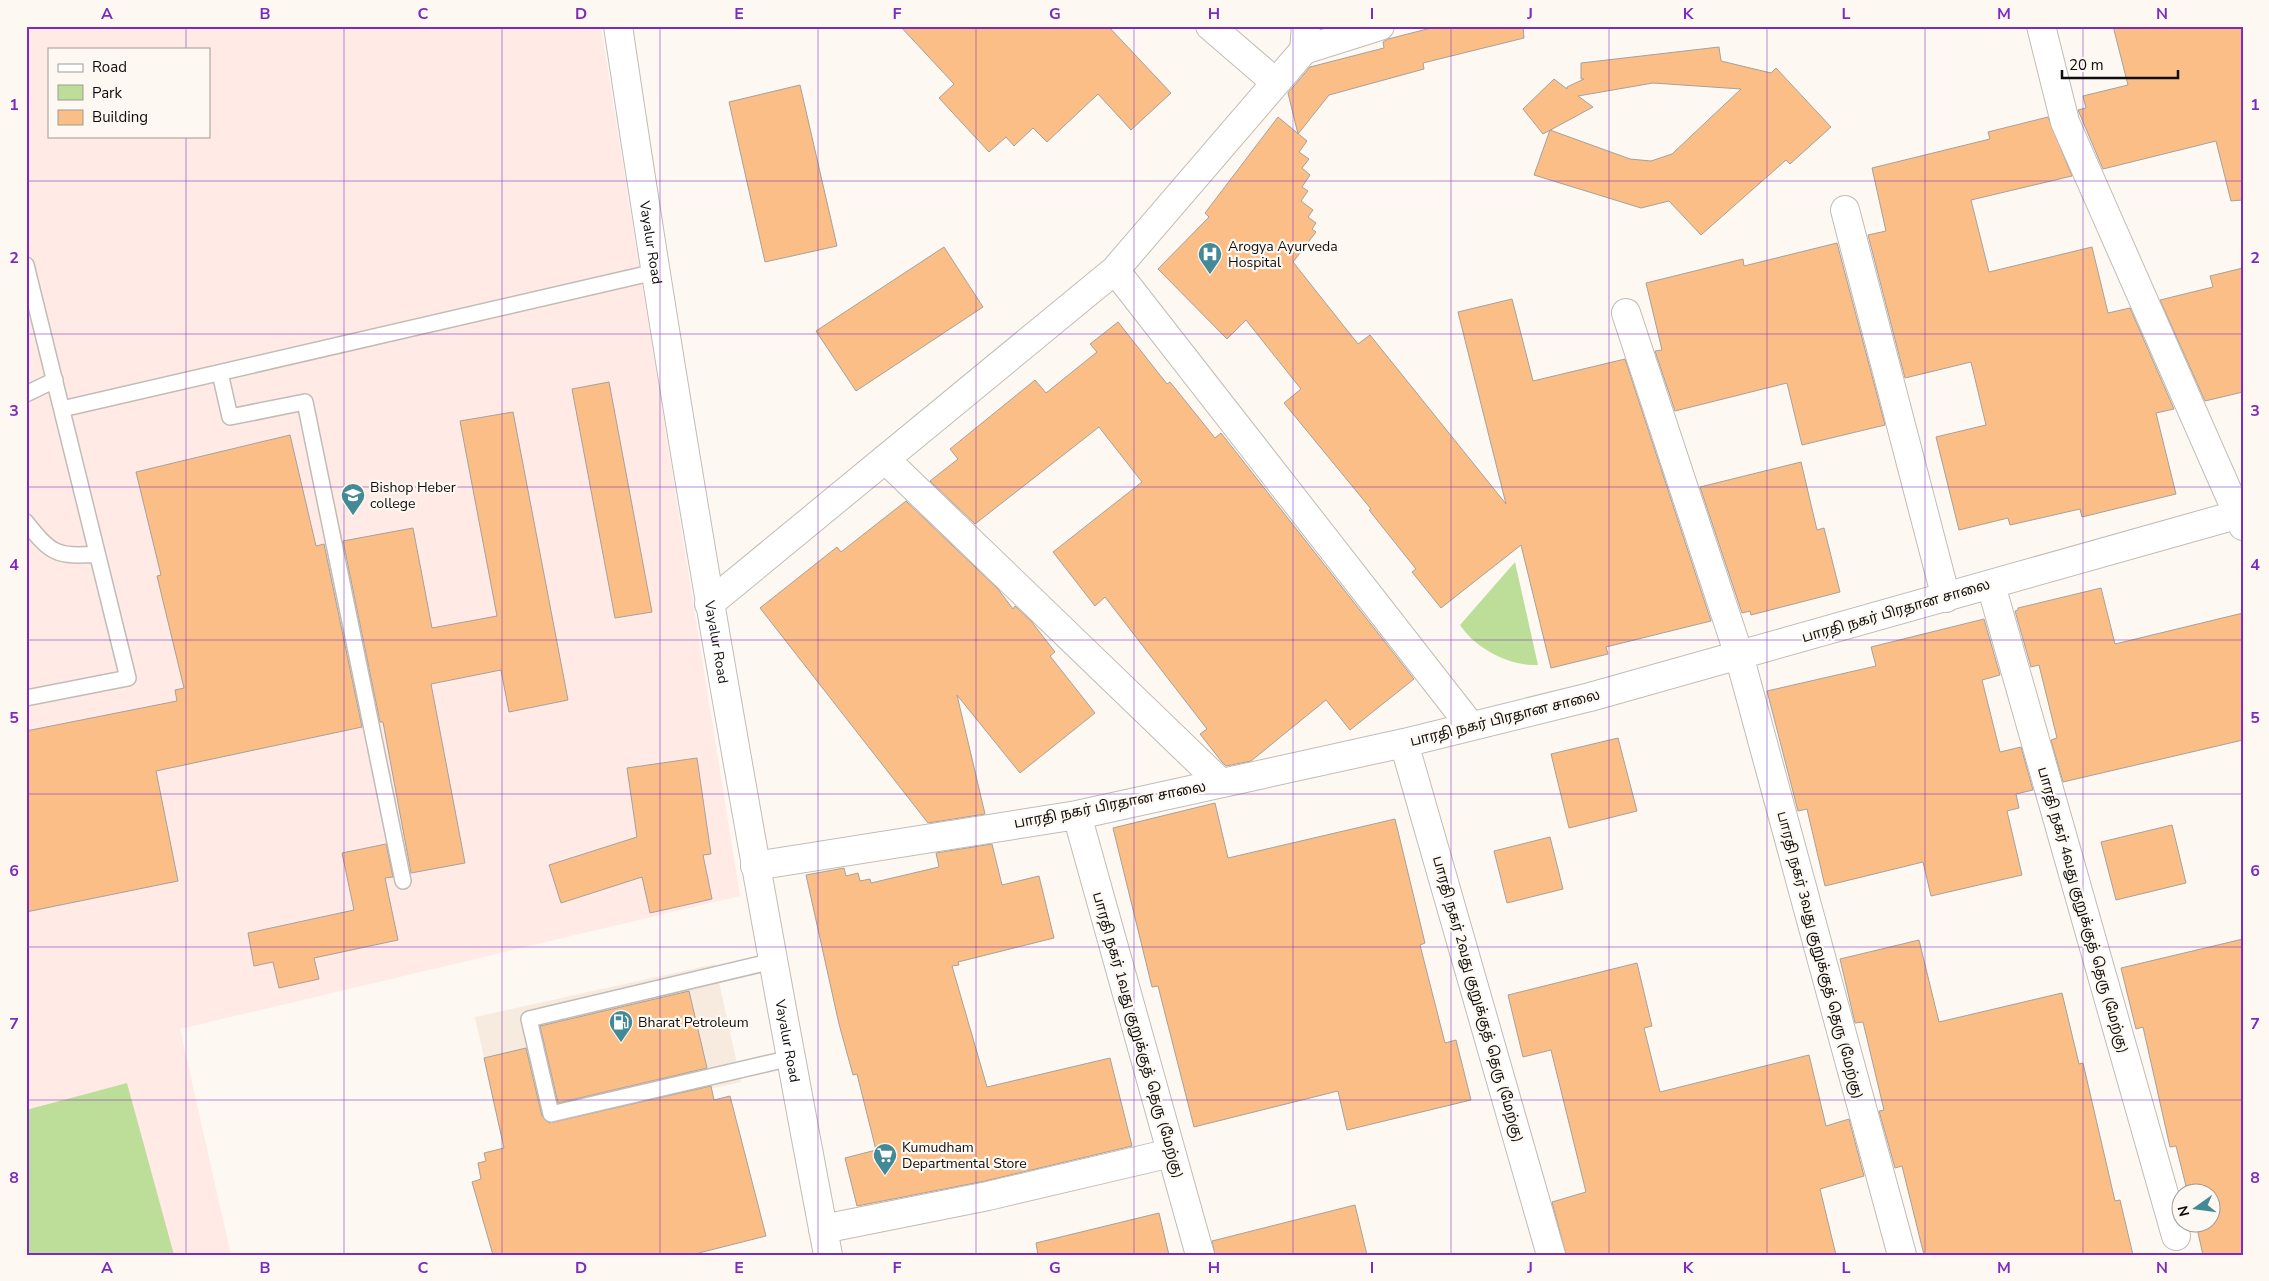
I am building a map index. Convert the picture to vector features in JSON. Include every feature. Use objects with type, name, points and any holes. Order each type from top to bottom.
[{"type":"street","name":"Vayalur Road","points":[[618,26],[655,272],[709,604],[755,866],[826,1242]]},
{"type":"street","points":[[1210,26],[1275,82]]},
{"type":"street","points":[[709,604],[1115,270],[1275,82],[1305,38],[1380,26]]},
{"type":"street","points":[[2041,26],[2065,122],[2242,518]]},
{"type":"street","points":[[1846,210],[1946,598]]},
{"type":"street","points":[[1115,270],[1470,726]]},
{"type":"street","name":"பாரதி நகர் 3வது குறுக்குத் தெரு (மேற்கு)","points":[[1626,313],[1739,655],[1902,1255]]},
{"type":"street","points":[[885,459],[1221,783]]},
{"type":"street","name":"பாரதி நகர் பிரதான சாலை","points":[[755,866],[1077,815],[1404,743],[1590,697],[1991,585],[2242,518]]},
{"type":"street","name":"பாரதி நகர் 4வது குறுக்குத் தெரு (மேற்கு)","points":[[1991,585],[2176,1236]]},
{"type":"street","name":"பாரதி நகர் 2வது குறுக்குத் தெரு (மேற்கு)","points":[[1404,743],[1551,1255]]},
{"type":"street","name":"பாரதி நகர் 1வது குறுக்குத் தெரு (மேற்கு)","points":[[1077,815],[1200,1255]]},
{"type":"street","points":[[826,1242],[988,1196],[1171,1153]]},
{"type":"lane","points":[[26,265],[128,678],[26,698]]},
{"type":"lane","points":[[62,409],[655,272]]},
{"type":"lane","points":[[220,373],[230,417],[305,402],[403,881]]},
{"type":"lane","points":[[26,394],[55,380]]},
{"type":"lane","points":[[26,522],[45,546],[69,556],[97,554]]},
{"type":"lane","points":[[773,961],[529,1019],[552,1114],[791,1058]]},
{"type":"shaded area","name":"Bishop Heber college","points":[[26,26],[601,26],[740,896],[180,1029],[231,1255],[26,1255]]},
{"type":"shaded area","points":[[715,964],[741,1082],[501,1135],[475,1017]]},
{"type":"green space","points":[[1515,562],[1538,665],[1516,663],[1494,654],[1475,642],[1460,625]]},
{"type":"green space","points":[[127,1083],[174,1255],[26,1255],[26,1110]]},
{"type":"building","points":[[900,26],[1108,26],[1171,93],[1131,130],[1098,94],[1047,142],[1033,128],[1014,146],[1006,137],[989,152],[939,98],[954,84]]},
{"type":"building","points":[[1439,26],[1523,26],[1524,38],[1423,63],[1424,69],[1329,95],[1298,134],[1288,93],[1310,67],[1384,48],[1383,42],[1388,39]]},
{"type":"building","points":[[2113,26],[2243,26],[2243,200],[2231,201],[2216,141],[2103,169],[2078,110],[2086,108],[2083,96],[2128,85]]},
{"type":"building","points":[[1719,47],[1721,61],[1771,73],[1776,68],[1831,127],[1790,164],[1786,160],[1701,235],[1669,201],[1641,208],[1534,175],[1550,130],[1543,134],[1523,109],[1554,79],[1567,89],[1567,87],[1584,79],[1581,79],[1581,63]],"holes":[[[1653,83],[1741,89],[1672,154],[1651,161],[1630,159],[1550,130],[1593,107],[1578,96]]]},
{"type":"building","points":[[800,85],[837,246],[765,262],[729,102]]},
{"type":"building","points":[[1278,117],[1307,141],[1299,152],[1309,159],[1302,168],[1310,175],[1302,187],[1308,191],[1301,201],[1313,210],[1308,217],[1316,223],[1312,229],[1316,232],[1293,262],[1358,344],[1370,335],[1506,504],[1458,312],[1512,299],[1533,381],[1625,359],[1711,621],[1606,647],[1608,654],[1551,668],[1521,545],[1441,608],[1412,572],[1416,569],[1369,510],[1371,509],[1284,403],[1301,389],[1246,320],[1227,339],[1158,269],[1209,217],[1205,213]]},
{"type":"building","points":[[2048,117],[2072,176],[1971,200],[1989,272],[2092,247],[2108,313],[2130,308],[2174,409],[2156,413],[2176,494],[2082,517],[2080,509],[2010,525],[2008,518],[1959,530],[1936,437],[1986,425],[1971,362],[1905,378],[1868,235],[1886,231],[1872,168],[1990,139],[1988,132]]},
{"type":"building","points":[[1837,243],[1885,425],[1802,445],[1787,383],[1675,411],[1655,351],[1662,350],[1646,283],[1743,259],[1744,266]]},
{"type":"building","points":[[944,247],[983,307],[856,391],[816,331]]},
{"type":"building","points":[[2243,268],[2243,392],[2205,401],[2160,300],[2213,287],[2210,276]]},
{"type":"building","points":[[1118,322],[1167,384],[1170,382],[1215,438],[1221,433],[1414,679],[1350,730],[1326,700],[1251,761],[1226,766],[1222,762],[1200,734],[1207,729],[1105,597],[1095,606],[1053,552],[1142,482],[1099,427],[975,524],[930,481],[958,459],[950,449],[1035,380],[1046,393],[1097,352],[1090,344]]},
{"type":"building","points":[[609,382],[652,612],[615,618],[572,389]]},
{"type":"building","points":[[513,412],[568,700],[509,712],[501,670],[431,684],[465,863],[411,873],[383,722],[380,722],[343,541],[413,528],[432,628],[497,616],[460,421]]},
{"type":"building","points":[[290,435],[316,546],[324,544],[362,727],[156,771],[178,881],[26,912],[26,731],[177,701],[175,690],[184,688],[157,576],[161,575],[136,472]]},
{"type":"building","points":[[1801,462],[1817,530],[1824,528],[1840,592],[1751,615],[1750,611],[1742,613],[1700,487]]},
{"type":"building","points":[[906,501],[998,589],[1013,609],[1015,606],[1031,621],[1055,652],[1050,656],[1095,713],[1020,773],[957,695],[985,814],[928,823],[760,608],[837,547],[841,552]]},
{"type":"building","points":[[2101,588],[2115,644],[2243,613],[2243,740],[2063,782],[2051,740],[2057,738],[2039,665],[2031,667],[2015,611],[2018,608]]},
{"type":"building","points":[[1984,619],[2000,675],[1982,680],[2000,752],[2021,747],[2033,790],[2016,794],[2019,808],[2007,811],[2022,875],[1931,896],[1923,862],[1825,886],[1807,809],[1798,811],[1767,691],[1876,666],[1871,647]]},
{"type":"building","points":[[1618,738],[1637,811],[1569,828],[1551,754]]},
{"type":"building","points":[[697,758],[711,854],[703,855],[712,899],[650,913],[642,877],[561,903],[549,865],[637,837],[627,768]]},
{"type":"building","points":[[1215,803],[1228,858],[1395,819],[1425,943],[1420,945],[1445,1043],[1456,1040],[1471,1100],[1347,1130],[1338,1091],[1194,1127],[1158,986],[1152,987],[1113,828]]},
{"type":"building","points":[[2172,825],[2186,883],[2116,900],[2101,842]]},
{"type":"building","points":[[1550,837],[1563,889],[1507,903],[1494,851]]},
{"type":"building","points":[[386,844],[393,877],[385,878],[398,940],[314,958],[319,979],[279,988],[273,962],[254,966],[248,933],[354,910],[342,853]]},
{"type":"building","points":[[992,844],[1002,885],[1039,876],[1054,938],[958,962],[959,965],[952,966],[987,1087],[1110,1058],[1132,1146],[985,1181],[857,1206],[845,1158],[876,1150],[857,1074],[853,1075],[839,1024],[806,875],[844,868],[846,876],[858,873],[860,881],[870,879],[871,883],[939,867],[936,853]]},
{"type":"building","points":[[2243,939],[2243,1255],[2203,1255],[2198,1234],[2222,1234],[2222,1184],[2186,1184],[2176,1146],[2170,1147],[2143,1027],[2136,1029],[2121,968]]},
{"type":"building","points":[[1919,940],[1939,1022],[2062,993],[2079,1064],[2083,1063],[2115,1201],[2120,1200],[2133,1255],[1924,1255],[1902,1166],[1895,1168],[1879,1111],[1884,1110],[1863,1022],[1855,1023],[1840,959]]},
{"type":"building","points":[[1637,963],[1652,1026],[1644,1028],[1660,1092],[1809,1055],[1826,1126],[1849,1119],[1864,1176],[1820,1189],[1836,1255],[1566,1255],[1552,1202],[1586,1192],[1551,1050],[1523,1057],[1508,995]]},
{"type":"building","points":[[689,991],[707,1068],[558,1103],[540,1026]]},
{"type":"building","points":[[526,1048],[542,1116],[549,1123],[711,1086],[714,1100],[730,1096],[766,1236],[691,1255],[493,1255],[472,1182],[481,1179],[478,1163],[486,1161],[484,1153],[504,1148],[484,1058]]},
{"type":"building","points":[[1355,1205],[1367,1255],[1215,1255],[1212,1241]]},
{"type":"building","points":[[1159,1213],[1169,1255],[1038,1255],[1036,1243]]},
{"type":"place","name":"Arogya Ayurveda Hospital","points":[[1210,275]]},
{"type":"place","name":"Bishop Heber college","points":[[353,516]]},
{"type":"place","name":"Bharat Petroleum","points":[[621,1043]]},
{"type":"place","name":"Kumudham Departmental Store","points":[[885,1176]]}]
